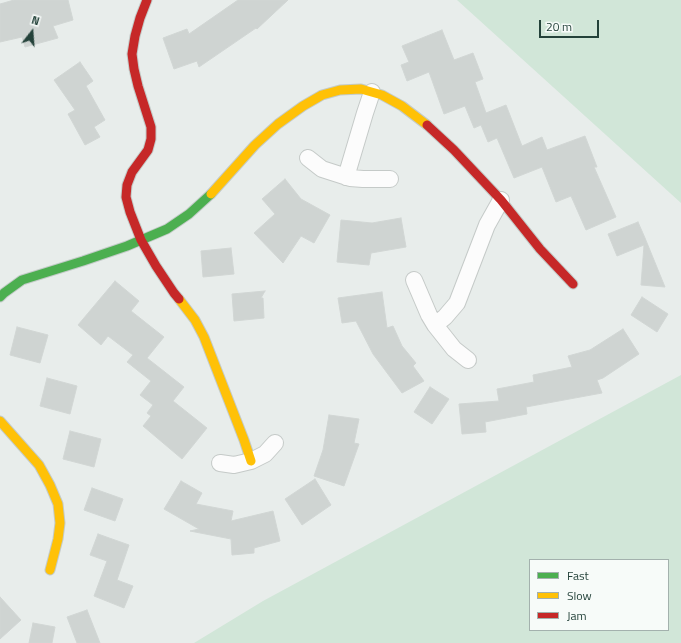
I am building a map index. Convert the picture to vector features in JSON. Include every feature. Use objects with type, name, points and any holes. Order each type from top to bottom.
[{"type":"street","points":[[147,0],[138,24],[132,54],[138,86],[151,126],[152,140],[148,150],[132,172],[127,185],[126,197],[141,240],[174,293],[195,320],[204,337],[251,461]]},
{"type":"street","points":[[0,297],[22,280],[127,246],[167,229],[189,214],[212,193],[255,145],[278,124],[303,106],[322,95],[340,90],[361,89],[382,96],[402,106],[427,125],[454,150],[501,200],[540,249],[573,284]]},
{"type":"street","points":[[346,177],[372,92]]},
{"type":"street","points":[[308,158],[322,169],[346,177],[363,179],[390,179]]},
{"type":"street","points":[[435,325],[445,317],[457,303],[487,225],[501,200]]},
{"type":"street","points":[[414,280],[429,315],[435,325],[454,350],[468,360]]},
{"type":"street","points":[[0,421],[39,465],[58,504],[60,523],[58,539],[50,570]]},
{"type":"street","points":[[220,463],[234,465],[251,461],[265,454],[275,443]]},
{"type":"green space","points":[[457,0],[681,0],[681,203]]},
{"type":"green space","points":[[681,375],[681,643],[194,643],[263,601]]},
{"type":"building","points":[[14,0],[68,0],[73,20],[53,26],[58,38],[25,47],[22,37],[0,42],[0,4]]},
{"type":"building","points":[[238,0],[288,0],[257,29],[256,28],[199,67],[197,61],[174,69],[163,38],[187,29],[189,34]]},
{"type":"building","points":[[442,30],[454,60],[473,53],[483,79],[475,82],[486,113],[506,105],[522,146],[542,137],[547,150],[585,136],[597,167],[594,167],[616,217],[586,230],[571,196],[556,202],[542,167],[514,178],[497,138],[488,142],[481,125],[474,128],[465,106],[444,114],[429,72],[407,81],[401,65],[409,62],[402,46]]},
{"type":"building","points":[[80,62],[93,81],[86,86],[105,120],[94,127],[100,137],[85,145],[68,114],[75,110],[54,80]]},
{"type":"building","points":[[285,179],[301,199],[330,215],[314,243],[301,236],[283,263],[254,233],[275,214],[262,199]]},
{"type":"building","points":[[401,218],[406,247],[371,253],[369,265],[337,262],[341,220],[372,223]]},
{"type":"building","points":[[638,222],[665,287],[641,285],[644,245],[617,256],[608,234]]},
{"type":"building","points":[[231,248],[234,274],[203,277],[201,251]]},
{"type":"building","points":[[115,281],[139,301],[131,311],[164,337],[147,358],[184,387],[173,401],[207,428],[182,459],[143,426],[151,416],[147,413],[153,405],[140,395],[151,381],[127,362],[133,355],[108,336],[101,345],[78,325]]},
{"type":"building","points":[[265,291],[261,298],[263,298],[264,318],[234,321],[232,294]]},
{"type":"building","points":[[382,292],[387,328],[393,326],[402,346],[416,363],[413,366],[424,381],[402,393],[373,354],[356,321],[342,323],[338,298]]},
{"type":"building","points":[[642,297],[668,314],[657,332],[631,315]]},
{"type":"building","points":[[17,327],[48,335],[40,363],[10,355]]},
{"type":"building","points":[[623,329],[639,354],[603,378],[597,380],[602,393],[526,407],[527,414],[485,422],[486,432],[462,434],[459,404],[499,401],[497,389],[534,382],[533,375],[572,367],[568,356],[590,350]]},
{"type":"building","points":[[47,378],[77,386],[70,414],[40,406]]},
{"type":"building","points":[[430,387],[449,399],[432,424],[414,412]]},
{"type":"building","points":[[329,415],[359,419],[354,443],[359,444],[344,486],[314,476],[323,450]]},
{"type":"building","points":[[70,431],[101,439],[94,467],[63,459]]},
{"type":"building","points":[[315,479],[331,505],[302,525],[285,499]]},
{"type":"building","points":[[181,481],[202,493],[196,504],[233,511],[231,521],[273,511],[280,541],[254,548],[254,553],[232,555],[231,539],[190,531],[199,529],[164,509]]},
{"type":"building","points":[[92,488],[123,499],[115,521],[84,510]]},
{"type":"building","points":[[98,534],[129,545],[117,580],[133,586],[124,608],[94,596],[107,561],[90,555]]},
{"type":"building","points":[[0,597],[21,620],[0,639]]},
{"type":"building","points":[[87,610],[100,643],[77,643],[67,617]]},
{"type":"building","points":[[33,623],[55,627],[52,643],[29,643]]},
{"type":"traffic: fast","points":[[0,297],[22,280],[127,246],[167,229],[189,214],[211,194]]},
{"type":"traffic: slow","points":[[211,194],[255,145],[278,124],[303,106],[322,95],[340,90],[361,89],[382,95],[402,106],[427,125]]},
{"type":"traffic: slow","points":[[179,299],[195,320],[204,337],[251,461]]},
{"type":"traffic: slow","points":[[0,421],[39,465],[58,504],[60,523],[58,539],[50,570]]},
{"type":"traffic: jam","points":[[147,0],[140,18],[132,54],[138,86],[151,127],[151,139],[148,150],[132,172],[127,185],[126,197],[141,240],[156,266],[179,299]]},
{"type":"traffic: jam","points":[[427,125],[454,150],[501,200],[540,249],[573,284]]}]
